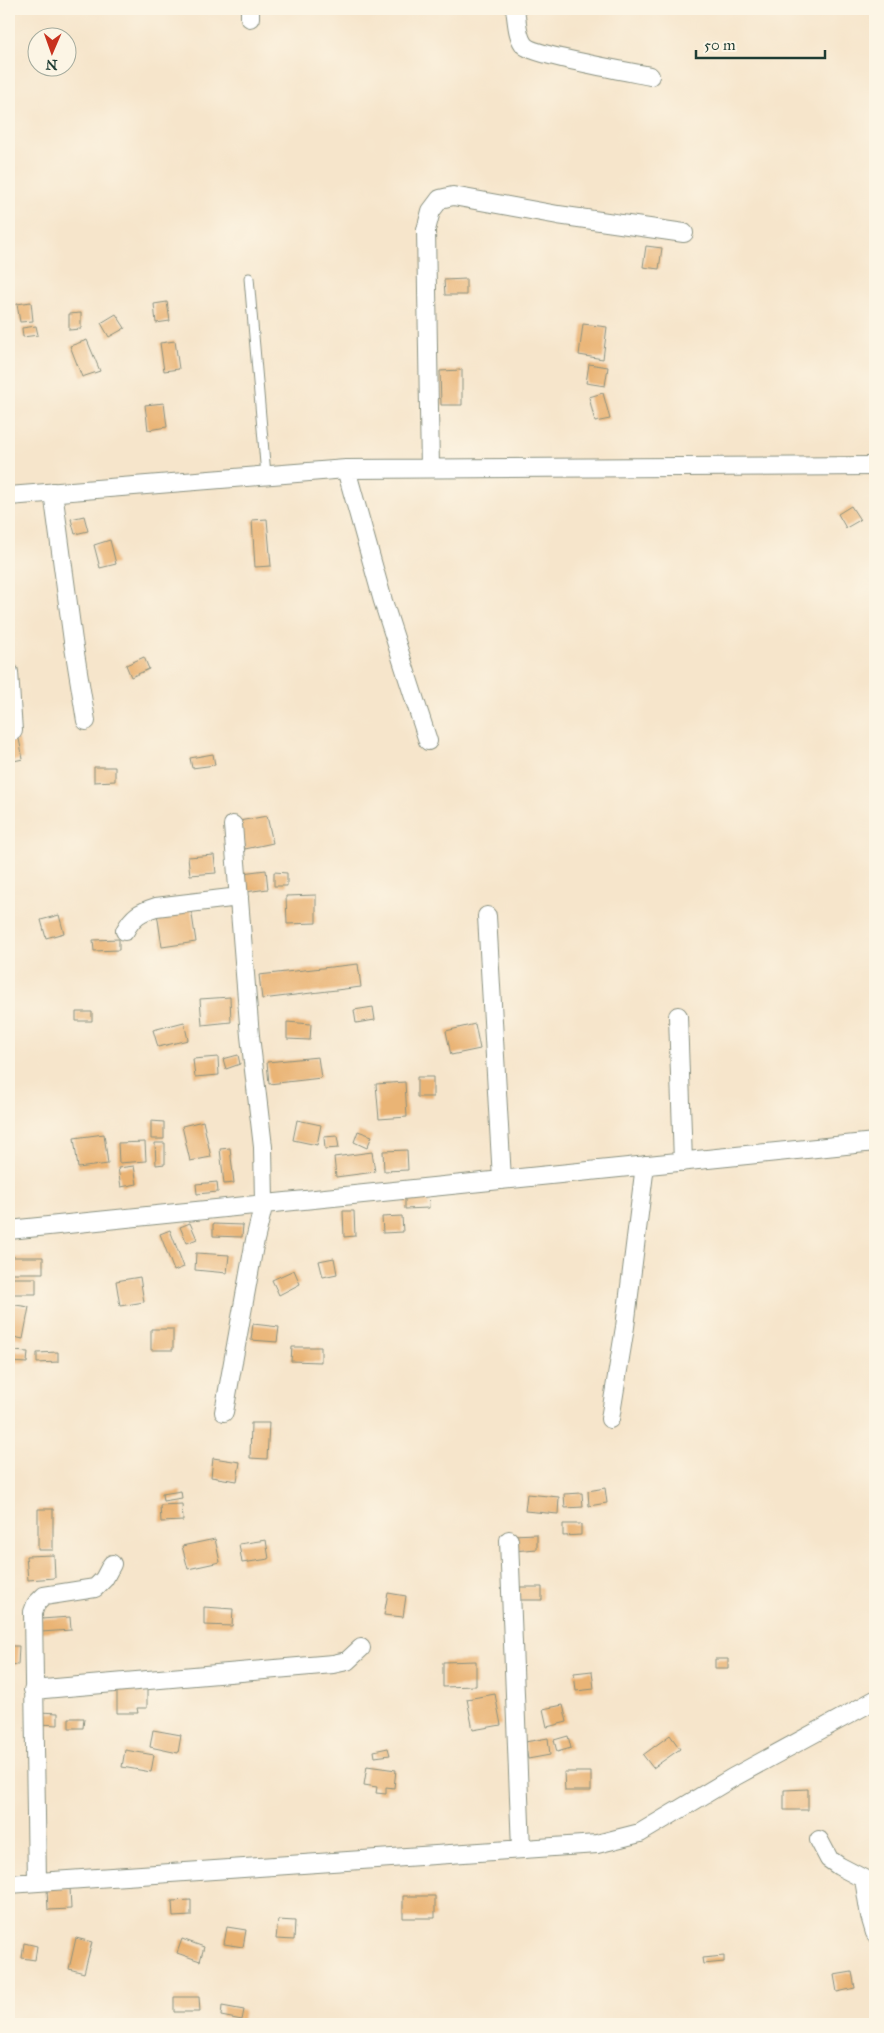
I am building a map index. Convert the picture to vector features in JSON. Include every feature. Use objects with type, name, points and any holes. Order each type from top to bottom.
[{"type":"street","points":[[515,9],[522,42],[527,48],[559,57],[650,76]]},
{"type":"street","points":[[430,468],[426,230],[431,211],[440,199],[453,196],[558,215],[684,234]]},
{"type":"street","points":[[9,496],[346,470],[875,466]]},
{"type":"street","points":[[346,470],[383,601],[428,741]]},
{"type":"street","points":[[53,492],[86,721]]},
{"type":"street","points":[[9,672],[14,731]]},
{"type":"street","points":[[224,1412],[264,1204],[263,1147],[250,1036],[234,825]]},
{"type":"street","points":[[125,930],[131,919],[144,910],[239,897]]},
{"type":"street","points":[[487,916],[502,1179]]},
{"type":"street","points":[[678,1016],[683,1162]]},
{"type":"street","points":[[9,1230],[875,1142]]},
{"type":"street","points":[[610,1419],[625,1327],[645,1165]]},
{"type":"street","points":[[509,1540],[521,1849]]},
{"type":"street","points":[[37,1882],[33,1612],[36,1604],[44,1596],[95,1588],[104,1579],[112,1564]]},
{"type":"street","points":[[33,1690],[333,1664],[347,1661],[361,1648]]},
{"type":"street","points":[[9,1884],[597,1844],[640,1833],[732,1778],[875,1700]]},
{"type":"street","points":[[819,1840],[829,1859],[864,1879],[870,1916],[875,1932]]},
{"type":"lane","points":[[249,278],[266,475]]},
{"type":"building","points":[[646,246],[662,248],[659,269],[643,267]]},
{"type":"building","points":[[466,279],[466,295],[445,295],[444,280]]},
{"type":"building","points":[[31,302],[33,321],[20,322],[17,304]]},
{"type":"building","points":[[167,302],[170,321],[156,323],[154,304]]},
{"type":"building","points":[[81,313],[81,329],[69,330],[69,314]]},
{"type":"building","points":[[116,314],[125,328],[109,337],[101,323]]},
{"type":"building","points":[[583,324],[607,327],[603,359],[579,355]]},
{"type":"building","points":[[36,326],[38,335],[23,337],[22,328]]},
{"type":"building","points":[[87,340],[100,371],[82,377],[70,346]]},
{"type":"building","points":[[175,341],[179,369],[164,371],[160,343]]},
{"type":"building","points":[[589,364],[608,367],[605,386],[586,383]]},
{"type":"building","points":[[462,370],[462,405],[441,405],[440,371]]},
{"type":"building","points":[[603,393],[610,419],[595,422],[589,397]]},
{"type":"building","points":[[164,403],[167,427],[148,430],[145,405]]},
{"type":"building","points":[[851,506],[860,520],[846,528],[838,514]]},
{"type":"building","points":[[84,516],[88,531],[75,534],[71,519]]},
{"type":"building","points":[[267,519],[271,566],[255,567],[252,520]]},
{"type":"building","points":[[110,540],[116,564],[100,568],[94,545]]},
{"type":"building","points":[[144,657],[149,669],[131,677],[126,665]]},
{"type":"building","points":[[19,739],[23,759],[9,762],[9,741]]},
{"type":"building","points":[[213,754],[215,765],[192,768],[190,758]]},
{"type":"building","points":[[94,767],[115,767],[115,781],[94,782]]},
{"type":"building","points":[[267,816],[273,843],[245,849],[239,821]]},
{"type":"building","points":[[214,855],[216,873],[190,875],[188,857]]},
{"type":"building","points":[[266,870],[268,889],[245,892],[242,873]]},
{"type":"building","points":[[274,872],[287,873],[287,886],[274,886]]},
{"type":"building","points":[[316,895],[316,923],[287,924],[286,896]]},
{"type":"building","points":[[191,908],[196,942],[162,947],[157,913]]},
{"type":"building","points":[[59,915],[64,933],[46,938],[41,920]]},
{"type":"building","points":[[119,939],[119,950],[94,951],[93,940]]},
{"type":"building","points":[[358,964],[361,987],[262,999],[259,975]]},
{"type":"building","points":[[230,997],[231,1022],[202,1025],[200,999]]},
{"type":"building","points":[[373,1007],[375,1020],[356,1023],[354,1010]]},
{"type":"building","points":[[76,1012],[92,1012],[92,1021],[76,1021]]},
{"type":"building","points":[[184,1022],[188,1040],[158,1047],[153,1030]]},
{"type":"building","points":[[287,1022],[311,1024],[310,1040],[287,1039]]},
{"type":"building","points":[[475,1024],[480,1049],[451,1055],[446,1031]]},
{"type":"building","points":[[238,1055],[240,1064],[226,1069],[223,1059]]},
{"type":"building","points":[[218,1057],[219,1075],[195,1077],[193,1059]]},
{"type":"building","points":[[318,1057],[321,1078],[269,1084],[267,1062]]},
{"type":"building","points":[[417,1077],[433,1077],[433,1097],[417,1097]]},
{"type":"building","points":[[405,1082],[407,1117],[379,1119],[376,1084]]},
{"type":"building","points":[[297,1120],[321,1125],[317,1145],[293,1140]]},
{"type":"building","points":[[151,1121],[164,1122],[164,1139],[151,1139]]},
{"type":"building","points":[[203,1121],[211,1157],[190,1161],[182,1126]]},
{"type":"building","points":[[358,1131],[372,1136],[367,1148],[354,1142]]},
{"type":"building","points":[[104,1134],[108,1164],[78,1168],[74,1138]]},
{"type":"building","points":[[337,1136],[339,1148],[325,1149],[324,1137]]},
{"type":"building","points":[[145,1142],[146,1161],[119,1163],[118,1143]]},
{"type":"building","points":[[155,1143],[165,1143],[165,1164],[156,1165]]},
{"type":"building","points":[[230,1148],[234,1183],[224,1184],[220,1149]]},
{"type":"building","points":[[407,1150],[408,1170],[384,1171],[383,1151]]},
{"type":"building","points":[[372,1152],[375,1172],[336,1177],[334,1157]]},
{"type":"building","points":[[134,1166],[137,1184],[121,1187],[118,1168]]},
{"type":"building","points":[[217,1182],[218,1192],[197,1194],[196,1184]]},
{"type":"building","points":[[428,1191],[429,1208],[405,1209],[405,1192]]},
{"type":"building","points":[[343,1211],[354,1211],[355,1236],[344,1237]]},
{"type":"building","points":[[402,1216],[403,1232],[383,1233],[382,1217]]},
{"type":"building","points":[[190,1223],[197,1239],[187,1243],[180,1227]]},
{"type":"building","points":[[213,1224],[243,1225],[242,1237],[213,1236]]},
{"type":"building","points":[[170,1230],[184,1267],[174,1271],[160,1234]]},
{"type":"building","points":[[196,1253],[229,1255],[227,1273],[195,1270]]},
{"type":"building","points":[[9,1257],[43,1257],[43,1273],[9,1273]]},
{"type":"building","points":[[334,1258],[337,1274],[323,1277],[319,1261]]},
{"type":"building","points":[[294,1270],[300,1284],[279,1295],[272,1280]]},
{"type":"building","points":[[140,1277],[144,1302],[120,1306],[116,1281]]},
{"type":"building","points":[[9,1278],[36,1278],[36,1294],[9,1294]]},
{"type":"building","points":[[9,1304],[29,1307],[23,1339],[9,1336]]},
{"type":"building","points":[[253,1324],[279,1327],[277,1342],[251,1340]]},
{"type":"building","points":[[151,1329],[173,1329],[173,1350],[151,1350]]},
{"type":"building","points":[[9,1341],[12,1341],[11,1351],[28,1352],[27,1363],[9,1362]]},
{"type":"building","points":[[292,1347],[321,1347],[321,1362],[291,1361]]},
{"type":"building","points":[[58,1352],[58,1362],[37,1363],[37,1353]]},
{"type":"building","points":[[251,1423],[269,1423],[267,1459],[250,1458]]},
{"type":"building","points":[[213,1458],[240,1462],[237,1481],[211,1477]]},
{"type":"building","points":[[605,1488],[607,1503],[589,1506],[588,1491]]},
{"type":"building","points":[[181,1491],[182,1498],[163,1501],[162,1494]]},
{"type":"building","points":[[582,1493],[583,1507],[565,1508],[564,1494]]},
{"type":"building","points":[[527,1494],[559,1497],[558,1514],[525,1511]]},
{"type":"building","points":[[182,1504],[183,1521],[161,1522],[160,1505]]},
{"type":"building","points":[[38,1509],[53,1509],[53,1550],[38,1550]]},
{"type":"building","points":[[563,1524],[581,1524],[581,1535],[563,1536]]},
{"type":"building","points":[[537,1534],[537,1549],[513,1551],[512,1535]]},
{"type":"building","points":[[215,1539],[220,1562],[188,1569],[182,1546]]},
{"type":"building","points":[[266,1540],[269,1559],[242,1563],[239,1544]]},
{"type":"building","points":[[54,1555],[55,1578],[28,1580],[26,1556]]},
{"type":"building","points":[[518,1587],[542,1587],[542,1600],[518,1600]]},
{"type":"building","points":[[388,1593],[406,1596],[403,1617],[384,1615]]},
{"type":"building","points":[[204,1607],[233,1609],[232,1626],[204,1625]]},
{"type":"building","points":[[70,1617],[71,1630],[41,1632],[41,1619]]},
{"type":"building","points":[[9,1646],[19,1646],[18,1665],[9,1664]]},
{"type":"building","points":[[715,1659],[728,1659],[728,1668],[715,1668]]},
{"type":"building","points":[[476,1661],[476,1686],[443,1687],[443,1662]]},
{"type":"building","points":[[592,1671],[594,1689],[576,1691],[574,1673]]},
{"type":"building","points":[[117,1688],[147,1688],[147,1708],[137,1708],[138,1713],[117,1713]]},
{"type":"building","points":[[495,1694],[501,1725],[473,1730],[467,1699]]},
{"type":"building","points":[[563,1705],[567,1722],[547,1727],[543,1709]]},
{"type":"building","points":[[39,1712],[58,1713],[58,1725],[39,1724]]},
{"type":"building","points":[[69,1718],[84,1718],[83,1728],[69,1728]]},
{"type":"building","points":[[153,1730],[181,1735],[178,1753],[150,1747]]},
{"type":"building","points":[[670,1735],[680,1749],[653,1768],[643,1755]]},
{"type":"building","points":[[568,1736],[571,1748],[557,1752],[554,1740]]},
{"type":"building","points":[[548,1738],[550,1755],[528,1759],[525,1742]]},
{"type":"building","points":[[388,1748],[390,1755],[375,1757],[374,1751]]},
{"type":"building","points":[[125,1750],[154,1755],[151,1772],[122,1767]]},
{"type":"building","points":[[367,1766],[396,1770],[394,1788],[386,1787],[386,1794],[376,1793],[377,1787],[364,1785]]},
{"type":"building","points":[[564,1772],[591,1772],[591,1791],[565,1791]]},
{"type":"building","points":[[808,1789],[808,1810],[784,1810],[784,1790]]},
{"type":"building","points":[[47,1888],[70,1888],[71,1909],[48,1910]]},
{"type":"building","points":[[403,1896],[435,1896],[435,1918],[403,1918]]},
{"type":"building","points":[[191,1900],[191,1916],[173,1917],[172,1901]]},
{"type":"building","points":[[278,1920],[295,1921],[294,1940],[276,1939]]},
{"type":"building","points":[[227,1927],[246,1930],[243,1947],[224,1944]]},
{"type":"building","points":[[76,1938],[92,1942],[84,1973],[69,1969]]},
{"type":"building","points":[[182,1939],[204,1947],[200,1961],[177,1953]]},
{"type":"building","points":[[24,1943],[37,1946],[35,1960],[22,1958]]},
{"type":"building","points":[[724,1956],[724,1962],[703,1964],[702,1958]]},
{"type":"building","points":[[852,1972],[855,1988],[837,1992],[834,1975]]},
{"type":"building","points":[[174,1997],[199,1997],[200,2012],[174,2012]]},
{"type":"building","points":[[222,2006],[244,2010],[242,2020],[221,2016]]}]
